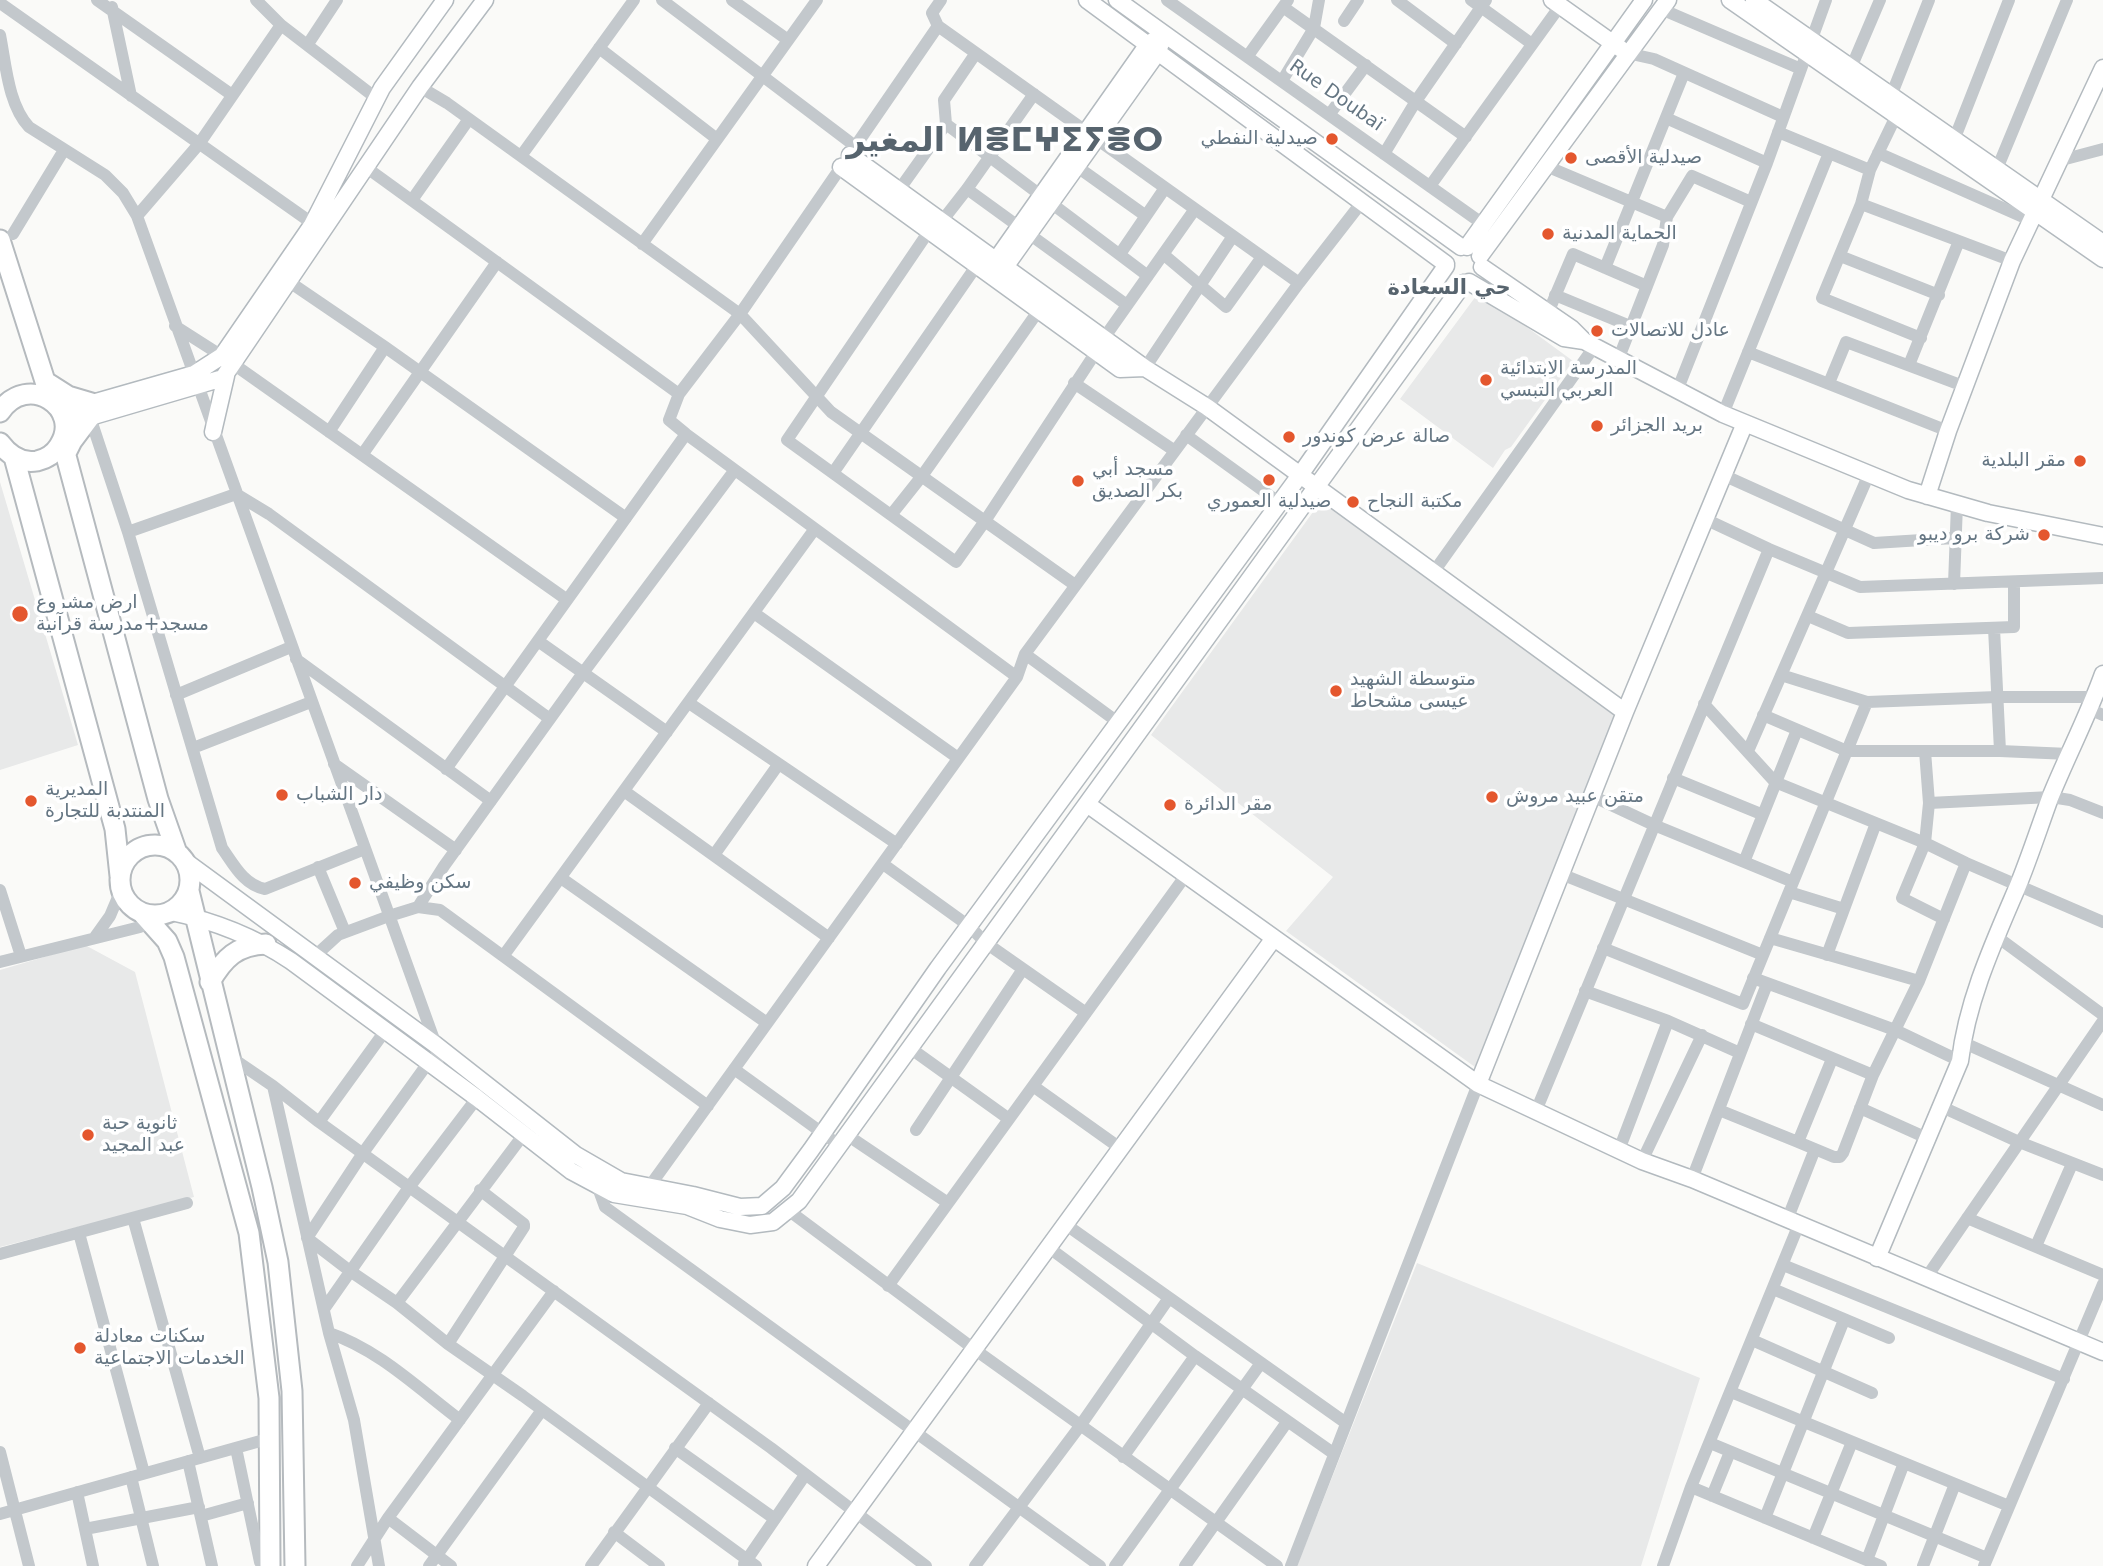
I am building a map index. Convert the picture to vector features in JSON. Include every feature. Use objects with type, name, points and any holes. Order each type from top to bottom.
[{"type":"main road","points":[[7,237],[158,799],[181,857],[189,870],[189,891],[262,1187],[278,1262],[292,1391],[295,1566]]},
{"type":"main road","points":[[0,412],[13,398],[32,393],[58,419],[76,434],[92,410],[68,396],[58,419],[56,451],[47,458],[25,461],[5,451]]},
{"type":"main road","points":[[5,451],[115,829],[120,883],[125,900],[158,915],[174,957],[243,1206],[269,1398],[271,1438],[267,1563]]},
{"type":"main road","points":[[120,883],[123,866],[137,850],[157,845],[181,857]]},
{"type":"main road","points":[[158,915],[185,900],[189,891]]},
{"type":"main road","points":[[210,982],[230,954],[253,944],[266,944]]},
{"type":"street","points":[[97,0],[112,5],[232,95]]},
{"type":"street","points":[[256,0],[281,25],[386,106],[402,115]]},
{"type":"street","points":[[308,44],[337,0]]},
{"type":"street","points":[[58,419],[196,380],[227,365],[288,281],[317,227],[376,98],[445,0]]},
{"type":"street","points":[[213,432],[227,365],[317,227],[367,168],[420,87],[485,0]]},
{"type":"street","points":[[521,156],[634,0]]},
{"type":"street","points":[[662,0],[762,77],[849,156],[935,226],[1100,345],[1120,369],[1145,368],[1207,407],[1625,712]]},
{"type":"street","points":[[732,0],[788,40]]},
{"type":"street","points":[[642,244],[817,0]]},
{"type":"street","points":[[941,0],[932,13],[938,26],[1299,283]]},
{"type":"street","points":[[1087,0],[1446,265],[1454,280],[1467,282],[1564,338],[1589,344],[1723,414],[1869,474],[1927,496],[1988,513],[2103,536]]},
{"type":"street","name":"Rue Doubaï","points":[[1167,0],[1483,224]]},
{"type":"street","points":[[1282,81],[1314,29],[1319,0]]},
{"type":"street","points":[[1343,21],[1358,0]]},
{"type":"street","points":[[1397,0],[1456,44]]},
{"type":"street","points":[[0,962],[94,937],[158,915],[195,917],[266,944],[477,1098],[571,1171],[614,1194],[687,1206],[720,1219],[750,1225],[774,1222],[799,1201],[1467,282],[1478,276],[1472,254],[1483,224],[1644,0]]},
{"type":"street","points":[[1730,0],[1851,68],[1997,169],[2035,210]]},
{"type":"street","points":[[1677,391],[1767,163],[1826,0]]},
{"type":"street","points":[[1851,68],[1880,0]]},
{"type":"street","points":[[1891,96],[1930,0]]},
{"type":"street","points":[[1954,141],[2009,0]]},
{"type":"street","points":[[1997,169],[2067,0]]},
{"type":"street","points":[[1119,1],[1472,254],[1589,344]]},
{"type":"street","points":[[1384,154],[1416,101],[1456,44],[1479,2],[1532,44]]},
{"type":"street","points":[[0,3],[317,227]]},
{"type":"street","points":[[1430,186],[1532,44],[1556,3],[1627,53],[1654,59],[1783,117]]},
{"type":"street","points":[[1764,3],[1810,46],[1897,114],[2103,259]]},
{"type":"street","points":[[1247,57],[1286,4],[1314,29],[1466,136]]},
{"type":"street","points":[[112,5],[131,96]]},
{"type":"street","points":[[1472,254],[1546,166],[1664,5],[1801,69]]},
{"type":"street","points":[[136,216],[199,144],[281,25]]},
{"type":"street","points":[[938,26],[740,314],[679,394],[669,420],[734,471],[1017,677]]},
{"type":"street","points":[[833,473],[860,433],[1024,230],[1164,34]]},
{"type":"street","points":[[0,36],[18,112],[29,127],[105,176],[122,194],[136,216],[436,1045],[433,1067],[363,1153],[307,1238]]},
{"type":"street","points":[[599,48],[718,139]]},
{"type":"street","points":[[899,190],[946,124],[944,100],[976,53]]},
{"type":"street","points":[[1329,115],[1366,65]]},
{"type":"street","points":[[1927,496],[1948,431],[2012,261],[2103,68]]},
{"type":"street","points":[[1605,268],[1684,72]]},
{"type":"street","points":[[392,73],[420,87],[469,119],[740,314],[831,412],[1075,585]]},
{"type":"street","points":[[1034,94],[967,189],[935,226],[787,440],[956,562],[1074,383],[1195,209]]},
{"type":"street","points":[[1897,114],[1870,170],[1861,204],[1822,298],[1921,338]]},
{"type":"street","points":[[1666,118],[1767,163]]},
{"type":"street","points":[[412,200],[469,119]]},
{"type":"street","points":[[946,124],[1148,276]]},
{"type":"street","points":[[1778,132],[1870,170]]},
{"type":"street","points":[[1046,198],[1076,166],[1091,135]]},
{"type":"street","points":[[2058,160],[2103,149]]},
{"type":"street","points":[[7,237],[64,150]]},
{"type":"street","points":[[1723,414],[1829,153]]},
{"type":"street","points":[[1878,153],[2035,210],[2103,243]]},
{"type":"street","points":[[849,156],[899,190],[935,226]]},
{"type":"street","points":[[1076,166],[1146,216]]},
{"type":"street","points":[[1546,166],[1667,216]]},
{"type":"street","points":[[367,168],[679,394]]},
{"type":"street","points":[[1618,359],[1664,245],[1667,216],[1692,176],[1751,202]]},
{"type":"street","points":[[1120,254],[1165,188]]},
{"type":"street","points":[[967,189],[1127,306]]},
{"type":"street","points":[[649,1187],[1017,677],[1024,654],[1362,202]]},
{"type":"street","points":[[1861,204],[2012,261]]},
{"type":"street","points":[[1145,368],[1233,236]]},
{"type":"street","points":[[1909,365],[1959,241]]},
{"type":"street","points":[[181,857],[436,1045],[576,1155],[621,1181],[693,1195],[740,1208],[762,1206],[783,1188],[969,926],[1280,503],[1446,265],[1452,251],[1472,254]]},
{"type":"street","points":[[1163,254],[1226,307],[1262,257]]},
{"type":"street","points":[[1548,313],[1573,254],[1647,286]]},
{"type":"street","points":[[1840,257],[1939,295]]},
{"type":"street","points":[[362,455],[497,262]]},
{"type":"street","points":[[992,267],[1039,310],[1100,345]]},
{"type":"street","points":[[288,281],[386,347],[626,519]]},
{"type":"street","points":[[1555,295],[1630,326]]},
{"type":"street","points":[[891,515],[922,476],[1039,310]]},
{"type":"street","points":[[175,326],[566,600]]},
{"type":"street","points":[[1829,383],[1846,342],[1966,387]]},
{"type":"street","points":[[1433,573],[1589,344]]},
{"type":"street","points":[[329,432],[386,347]]},
{"type":"street","points":[[1748,352],[1948,431]]},
{"type":"street","points":[[1074,383],[1175,451]]},
{"type":"street","points":[[92,410],[222,848],[241,876],[256,887],[265,889],[365,849]]},
{"type":"street","points":[[1291,1566],[1625,712],[1745,423]]},
{"type":"street","points":[[446,769],[686,434]]},
{"type":"street","points":[[1186,435],[1280,503]]},
{"type":"street","points":[[418,907],[583,673],[734,471]]},
{"type":"street","points":[[1748,751],[1869,474]]},
{"type":"street","points":[[1723,475],[1874,543],[1954,538]]},
{"type":"street","points":[[128,532],[236,494]]},
{"type":"street","points":[[236,494],[268,514],[550,719]]},
{"type":"street","points":[[1954,584],[1957,504]]},
{"type":"street","points":[[1705,519],[1860,587],[2103,578]]},
{"type":"street","points":[[504,955],[814,530]]},
{"type":"street","points":[[1536,1111],[1769,549]]},
{"type":"street","points":[[1808,616],[1848,633],[2014,627],[2014,582]]},
{"type":"street","points":[[754,613],[958,758]]},
{"type":"street","points":[[1994,628],[2000,751]]},
{"type":"street","points":[[538,641],[667,732]]},
{"type":"street","points":[[176,695],[294,653]]},
{"type":"street","points":[[294,653],[491,801]]},
{"type":"street","points":[[1024,654],[1119,723]]},
{"type":"street","points":[[1877,1258],[1960,1061],[1962,1042],[1974,997],[1996,936],[2069,754],[2096,707],[2103,674]]},
{"type":"street","points":[[1781,675],[1867,702],[1997,697],[2096,707]]},
{"type":"street","points":[[193,748],[311,702]]},
{"type":"street","points":[[1603,948],[1743,1004],[1867,702]]},
{"type":"street","points":[[689,703],[897,844]]},
{"type":"street","points":[[1704,704],[1775,782],[1876,822],[2103,922]]},
{"type":"street","points":[[1763,715],[1847,751],[2069,754]]},
{"type":"street","points":[[1744,862],[1797,730]]},
{"type":"street","points":[[1925,751],[1929,803],[1925,843],[1902,898],[1944,919]]},
{"type":"street","points":[[334,764],[456,850]]},
{"type":"street","points":[[713,855],[778,765]]},
{"type":"street","points":[[1673,778],[1762,814]]},
{"type":"street","points":[[624,791],[829,937]]},
{"type":"street","points":[[1592,796],[1844,909]]},
{"type":"street","points":[[1929,803],[2051,797],[2070,800],[2103,813]]},
{"type":"street","points":[[1087,804],[1478,1084],[1642,1161],[1692,1179],[2103,1352]]},
{"type":"street","points":[[1826,956],[1876,822]]},
{"type":"street","points":[[1718,1110],[1834,1157],[1840,1157],[1873,1075],[1919,981],[1966,863]]},
{"type":"street","points":[[883,864],[969,926],[986,943],[1086,1013]]},
{"type":"street","points":[[318,867],[345,932]]},
{"type":"street","points":[[1561,874],[1763,955]]},
{"type":"street","points":[[888,1286],[1186,875]]},
{"type":"street","points":[[561,877],[767,1023]]},
{"type":"street","points":[[94,937],[110,916],[120,883]]},
{"type":"street","points":[[0,890],[21,956]]},
{"type":"street","points":[[315,956],[345,932],[418,907],[440,910],[708,1106]]},
{"type":"street","points":[[1996,936],[2103,1015]]},
{"type":"street","points":[[816,1566],[1274,937]]},
{"type":"street","points":[[1770,938],[1919,981]]},
{"type":"street","points":[[916,1130],[1023,969]]},
{"type":"street","points":[[1754,978],[1895,1030],[1960,1061]]},
{"type":"street","points":[[1692,1179],[1767,984]]},
{"type":"street","points":[[1585,990],[1668,1021],[1740,1053]]},
{"type":"street","points":[[1619,1150],[1668,1021]]},
{"type":"street","points":[[1926,1278],[2103,1021]]},
{"type":"street","points":[[1751,1024],[1873,1075]]},
{"type":"street","points":[[320,1122],[385,1031]]},
{"type":"street","points":[[1642,1161],[1702,1035]]},
{"type":"street","points":[[1962,1042],[2103,1105]]},
{"type":"street","points":[[910,1048],[1009,1119]]},
{"type":"street","points":[[229,1055],[709,1404],[926,1566]]},
{"type":"street","points":[[1798,1142],[1832,1059]]},
{"type":"street","points":[[734,1069],[822,1134],[843,1140],[948,1203]]},
{"type":"street","points":[[273,1086],[329,1333],[354,1420],[380,1566]]},
{"type":"street","points":[[1033,1086],[1120,1149]]},
{"type":"street","points":[[324,1309],[410,1186],[477,1098]]},
{"type":"street","points":[[1942,1107],[2103,1175]]},
{"type":"street","points":[[1860,1108],[1928,1139]]},
{"type":"street","points":[[397,1303],[524,1134]]},
{"type":"street","points":[[1663,1566],[1692,1487],[1783,1265],[1815,1149]]},
{"type":"street","points":[[2036,1246],[2072,1164]]},
{"type":"street","points":[[597,1185],[605,1207],[1100,1566]]},
{"type":"street","points":[[448,1344],[491,1281],[524,1224],[480,1190]]},
{"type":"street","points":[[0,1254],[187,1203]]},
{"type":"street","points":[[788,1210],[974,1349],[1277,1566]]},
{"type":"street","points":[[133,1218],[194,1459],[200,1512],[212,1566]]},
{"type":"street","points":[[1967,1218],[2103,1275]]},
{"type":"street","points":[[1065,1224],[1346,1423]]},
{"type":"street","points":[[79,1233],[144,1473]]},
{"type":"street","points":[[307,1238],[397,1303],[448,1344],[647,1485],[748,1564],[805,1475]]},
{"type":"street","points":[[1048,1247],[1287,1423],[1333,1453]]},
{"type":"street","points":[[1783,1265],[2064,1379]]},
{"type":"street","points":[[1710,1443],[1935,1536],[1986,1562],[2103,1284]]},
{"type":"street","points":[[1773,1289],[1889,1338]]},
{"type":"street","points":[[357,1566],[388,1518],[554,1291]]},
{"type":"street","points":[[975,1566],[1080,1426],[1169,1297]]},
{"type":"street","points":[[1765,1518],[1844,1320]]},
{"type":"street","points":[[329,1333],[347,1339],[376,1357],[460,1420]]},
{"type":"street","points":[[1752,1340],[1872,1392]]},
{"type":"street","points":[[1123,1457],[1195,1356]]},
{"type":"street","points":[[1115,1566],[1261,1363]]},
{"type":"street","points":[[1731,1392],[2009,1506]]},
{"type":"street","points":[[590,1566],[709,1404]]},
{"type":"street","points":[[433,1561],[542,1410]]},
{"type":"street","points":[[1185,1566],[1287,1423]]},
{"type":"street","points":[[0,1514],[271,1438]]},
{"type":"street","points":[[1813,1538],[1852,1442]]},
{"type":"street","points":[[236,1448],[248,1503],[267,1563],[247,1566]]},
{"type":"street","points":[[675,1448],[775,1519]]},
{"type":"street","points":[[0,1452],[30,1566]]},
{"type":"street","points":[[1712,1496],[1730,1452]]},
{"type":"street","points":[[1867,1560],[1904,1463]]},
{"type":"street","points":[[131,1477],[153,1566]]},
{"type":"street","points":[[1923,1566],[1955,1484]]},
{"type":"street","points":[[1692,1487],[1881,1566]]},
{"type":"street","points":[[77,1492],[93,1566]]},
{"type":"street","points":[[85,1529],[141,1517],[200,1512],[248,1503]]},
{"type":"street","points":[[388,1518],[433,1561],[451,1566]]},
{"type":"street","points":[[614,1532],[659,1566]]},
{"type":"shaded area","name":"المدرسة الابتدائية العربي التبسي","points":[[1479,292],[1573,361],[1493,468],[1400,399]]},
{"type":"shaded area","name":"ارض مشروع مسجد+مدرسة قرآنية","points":[[0,482],[78,745],[0,770]]},
{"type":"shaded area","points":[[1321,501],[1615,716],[1475,1067],[1286,931],[1333,877],[1151,735]]},
{"type":"shaded area","name":"ثانوية حبة عبد المجيد","points":[[85,945],[135,972],[194,1197],[0,1247],[0,970]]},
{"type":"shaded area","points":[[1417,1263],[1700,1378],[1641,1566],[1297,1566]]},
{"type":"place","name":"صيدلية النفطي","points":[[1332,139]]},
{"type":"place","name":"صيدلية الأقصى","points":[[1571,158]]},
{"type":"place","name":"الحماية المدنية","points":[[1548,234]]},
{"type":"place","name":"عادل للاتصالات","points":[[1597,331]]},
{"type":"place","name":"المدرسة الابتدائية العربي التبسي","points":[[1486,380]]},
{"type":"place","name":"بريد الجزائر","points":[[1597,426]]},
{"type":"place","name":"صالة عرض كوندور","points":[[1289,437]]},
{"type":"place","name":"مقر البلدية","points":[[2080,461]]},
{"type":"place","name":"صيدلية العموري","points":[[1269,480]]},
{"type":"place","name":"مسجد أبي بكر الصديق","points":[[1078,481]]},
{"type":"place","name":"مكتبة النجاح","points":[[1353,502]]},
{"type":"place","name":"شركة برو ديبو","points":[[2044,535]]},
{"type":"place","name":"ارض مشروع مسجد+مدرسة قرآنية","points":[[20,614]]},
{"type":"place","name":"متوسطة الشهيد عيسى مشحاط","points":[[1336,691]]},
{"type":"place","name":"دار الشباب","points":[[282,795]]},
{"type":"place","name":"متقن عبيد مروش","points":[[1492,797]]},
{"type":"place","name":"المديرية المنتدبة للتجارة","points":[[31,801]]},
{"type":"place","name":"مقر الدائرة","points":[[1170,805]]},
{"type":"place","name":"سكن وظيفي","points":[[355,883]]},
{"type":"place","name":"ثانوية حبة عبد المجيد","points":[[88,1135]]},
{"type":"place","name":"سكنات معادلة الخدمات الاجتماعية","points":[[80,1348]]},
{"type":"district","name":"المغير ⵍⴻⵎⵖⵉⵢⴻⵔ","points":[[1005,142]]},
{"type":"district","name":"حي السعادة","points":[[1449,289]]}]
